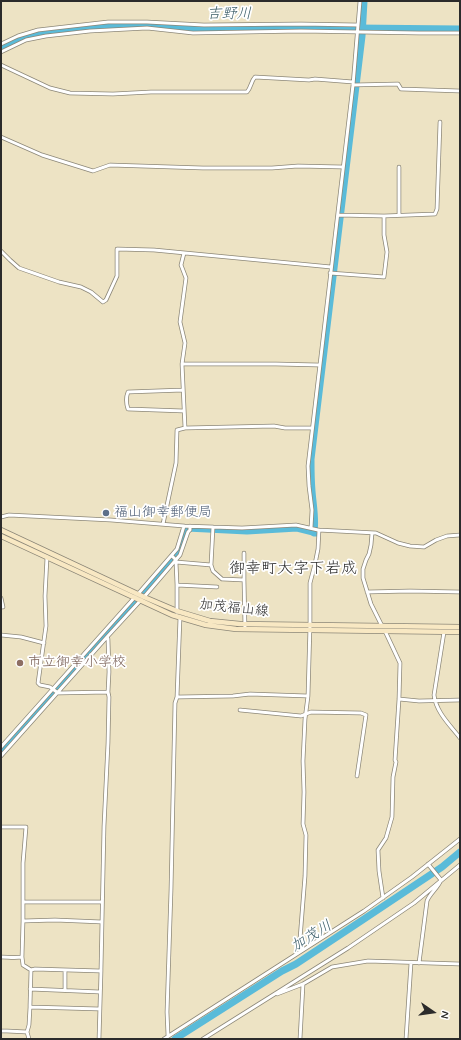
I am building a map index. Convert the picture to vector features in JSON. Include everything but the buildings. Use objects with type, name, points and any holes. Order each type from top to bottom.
[{"type":"main road","name":"加茂福山線","points":[[1,530],[139,597],[172,615],[206,625],[383,628],[460,627]]},
{"type":"main road","name":"加茂福山線","points":[[1,536],[139,597],[210,621],[245,626]]},
{"type":"main road","name":"加茂福山線","points":[[383,628],[460,632]]},
{"type":"street","points":[[303,950],[300,939],[305,876],[306,835],[303,824],[303,760],[308,696],[310,583],[318,550],[309,486],[308,466],[330,273],[340,214],[343,167],[355,84],[360,32],[358,26],[360,1]]},
{"type":"street","points":[[1,44],[18,36],[38,30],[108,22],[147,22],[204,25],[302,24],[358,26]]},
{"type":"street","points":[[1,52],[26,40],[46,36],[103,30],[147,28],[193,32],[301,31],[460,33]]},
{"type":"street","points":[[1,65],[50,88],[70,93],[113,94],[151,92],[247,92],[255,77],[315,79],[355,84],[398,84],[401,89],[460,90]]},
{"type":"street","points":[[340,214],[384,216],[435,214],[437,209],[440,122]]},
{"type":"street","points":[[1,137],[42,155],[93,171],[110,165],[210,168],[272,168],[298,166],[343,167]]},
{"type":"street","points":[[399,167],[399,215]]},
{"type":"street","points":[[330,273],[384,277],[387,252],[384,235],[384,216]]},
{"type":"street","points":[[1,251],[19,268],[59,282],[81,287],[91,292],[103,302],[106,300],[116,276],[117,249],[154,250],[331,267]]},
{"type":"street","points":[[184,253],[181,265],[186,278],[180,322],[185,343],[182,364],[185,428]]},
{"type":"street","points":[[182,364],[319,365]]},
{"type":"street","points":[[183,390],[128,392],[127,404],[128,409],[184,410]]},
{"type":"street","points":[[163,524],[176,463],[177,430],[185,428],[274,426],[285,428],[312,428]]},
{"type":"street","points":[[1,517],[9,515],[111,520],[213,528],[296,525],[315,529],[376,533],[398,543],[424,547],[447,536],[460,535]]},
{"type":"street","points":[[168,1036],[167,1012],[176,702],[180,618],[177,611],[175,559],[184,526]]},
{"type":"street","points":[[1,747],[139,597],[180,555],[190,527]]},
{"type":"street","points":[[213,528],[211,566],[213,571],[222,579],[244,580]]},
{"type":"street","points":[[372,533],[369,554],[363,568],[363,578],[371,604],[400,663],[392,817],[386,838],[378,850],[383,898]]},
{"type":"street","points":[[244,553],[245,626]]},
{"type":"street","points":[[47,557],[45,596],[46,626],[38,683],[40,686],[50,687],[57,693],[108,692]]},
{"type":"street","points":[[175,559],[211,566]]},
{"type":"street","points":[[1,756],[107,637],[139,597],[175,559]]},
{"type":"street","points":[[177,585],[217,587]]},
{"type":"street","points":[[367,592],[460,592]]},
{"type":"street","points":[[1,598],[3,607],[1,607]]},
{"type":"street","points":[[444,632],[434,695],[438,709],[460,738]]},
{"type":"street","points":[[1,635],[21,637],[44,643]]},
{"type":"street","points":[[99,1039],[104,826],[109,697],[107,637]]},
{"type":"street","points":[[177,697],[233,696],[250,694],[308,696]]},
{"type":"street","points":[[399,698],[419,701],[460,700]]},
{"type":"street","points":[[240,710],[301,716],[312,712],[361,713],[366,715],[357,776]]},
{"type":"street","points":[[1,827],[26,827],[23,863],[23,965],[31,970],[101,971]]},
{"type":"street","points":[[164,1039],[364,912],[460,839]]},
{"type":"street","points":[[428,864],[441,880]]},
{"type":"street","points":[[203,1039],[348,948],[414,903],[460,865]]},
{"type":"street","points":[[419,963],[427,901],[441,880]]},
{"type":"street","points":[[23,902],[102,902]]},
{"type":"street","points":[[23,921],[55,920],[102,922]]},
{"type":"street","points":[[1,957],[22,957]]},
{"type":"street","points":[[276,993],[277,994],[303,984],[332,967],[368,962],[460,964]]},
{"type":"street","points":[[406,1039],[412,963]]},
{"type":"street","points":[[29,1039],[27,1032],[29,1025],[31,970]]},
{"type":"street","points":[[65,971],[65,990]]},
{"type":"street","points":[[300,1039],[303,984]]},
{"type":"street","points":[[30,989],[100,992]]},
{"type":"street","points":[[30,1007],[100,1009]]},
{"type":"street","points":[[1,1031],[7,1030],[27,1032]]},
{"type":"waterway","points":[[314,533],[315,517],[311,459],[362,36],[364,1]]},
{"type":"waterway","name":"吉野川","points":[[1,48],[26,36],[64,30],[116,25],[146,25],[188,28],[249,27],[460,29]]},
{"type":"waterway","points":[[1,751],[176,556],[187,528],[247,531],[297,528],[317,533]]},
{"type":"waterway","name":"加茂川","points":[[175,1039],[282,971],[296,964],[442,867],[460,852]]},
{"type":"place","name":"福山御幸郵便局","points":[[106,513]]},
{"type":"place","name":"市立御幸小学校","points":[[20,663]]},
{"type":"district","name":"御幸町大字下岩成","points":[[293,570]]}]
